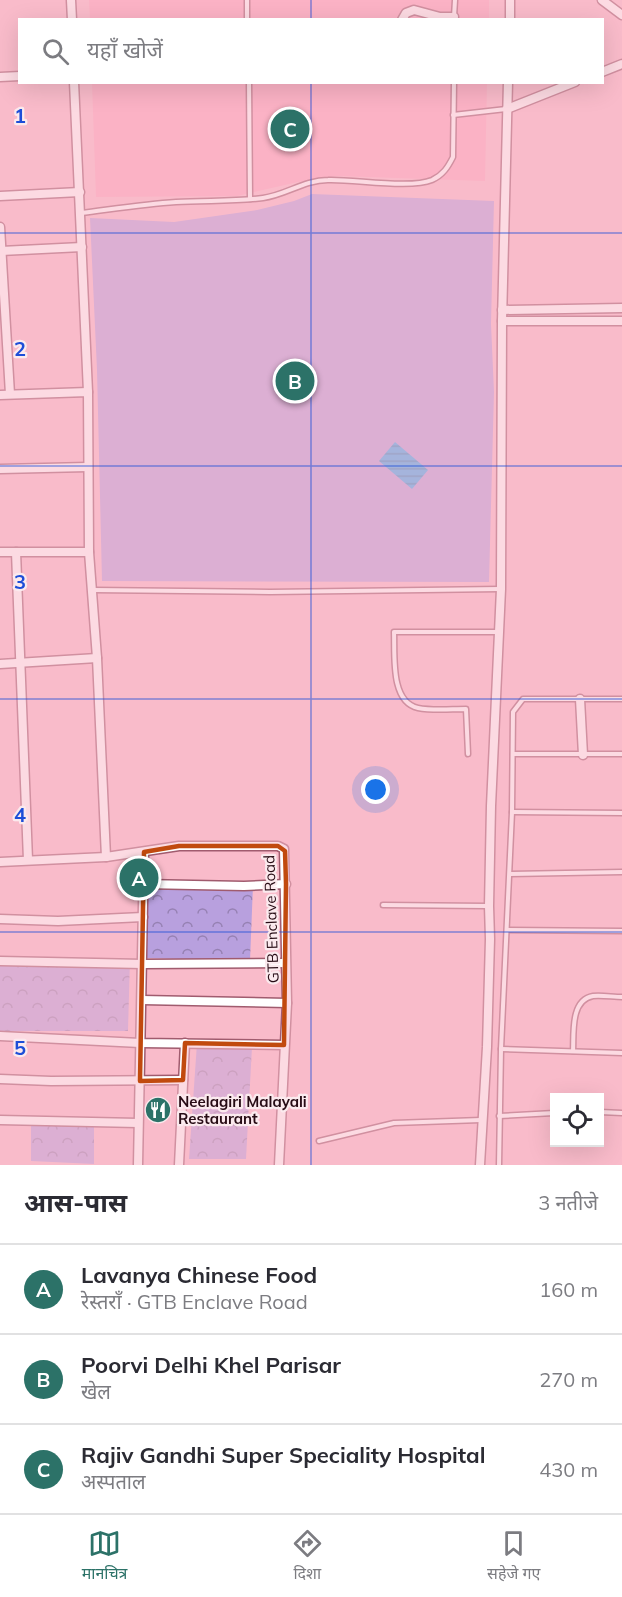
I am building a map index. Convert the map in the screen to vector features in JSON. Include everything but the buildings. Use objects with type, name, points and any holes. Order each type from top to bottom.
[{"type":"street","points":[[71,0],[72,18]]},
{"type":"street","points":[[510,0],[510,18]]},
{"type":"street","points":[[606,1],[622,15]]},
{"type":"street","points":[[403,18],[406,13],[414,10],[440,18]]},
{"type":"street","points":[[604,72],[622,64]]},
{"type":"street","points":[[0,77],[18,76]]},
{"type":"street","points":[[74,84],[88,392],[89,552],[97,658],[106,857]]},
{"type":"street","points":[[480,1165],[487,1047],[489,906],[501,589],[502,310],[508,84]]},
{"type":"street","points":[[507,109],[570,84]]},
{"type":"street","points":[[0,196],[80,192]]},
{"type":"street","points":[[0,227],[2,302],[10,394]]},
{"type":"street","points":[[1,251],[82,247]]},
{"type":"street","points":[[502,310],[622,308]]},
{"type":"street","points":[[502,321],[622,321]]},
{"type":"street","points":[[0,395],[88,392]]},
{"type":"street","points":[[0,469],[88,467]]},
{"type":"street","points":[[0,552],[89,552]]},
{"type":"street","points":[[16,552],[28,860]]},
{"type":"street","points":[[0,664],[97,658]]},
{"type":"street","points":[[580,699],[583,755]]},
{"type":"street","name":"GTB Enclave Road","points":[[0,862],[106,857],[179,846],[278,846],[285,851],[287,1003],[279,1165]]},
{"type":"street","points":[[138,1165],[144,852]]},
{"type":"street","points":[[144,884],[244,886],[286,884]]},
{"type":"street","points":[[0,919],[58,921],[143,917]]},
{"type":"street","points":[[0,961],[143,964],[285,963]]},
{"type":"street","points":[[142,1000],[287,1003]]},
{"type":"street","points":[[0,1035],[140,1043],[284,1046]]},
{"type":"street","points":[[180,1165],[185,1043]]},
{"type":"street","points":[[0,1078],[51,1081],[183,1080]]},
{"type":"street","points":[[0,1120],[138,1123]]},
{"type":"lane","points":[[247,0],[247,18]]},
{"type":"lane","points":[[454,18],[455,0]]},
{"type":"lane","points":[[249,84],[250,199]]},
{"type":"lane","points":[[81,213],[174,202],[266,198],[310,181],[415,183],[431,180],[442,174],[453,157],[454,84]]},
{"type":"lane","points":[[453,115],[507,109]]},
{"type":"lane","points":[[92,590],[270,592],[501,589]]},
{"type":"lane","points":[[468,754],[466,709],[417,708],[404,699],[397,686],[394,632],[499,632]]},
{"type":"lane","points":[[499,1165],[501,1049],[512,812],[513,712],[523,699],[622,699]]},
{"type":"lane","points":[[513,754],[622,754]]},
{"type":"lane","points":[[512,812],[622,813]]},
{"type":"lane","points":[[510,874],[622,873]]},
{"type":"lane","points":[[383,905],[489,906]]},
{"type":"lane","points":[[507,930],[622,931]]},
{"type":"lane","points":[[573,1051],[576,1012],[579,1004],[592,996],[622,997]]},
{"type":"lane","points":[[501,1049],[622,1053]]},
{"type":"lane","points":[[604,1112],[622,1113]]},
{"type":"lane","points":[[499,1116],[550,1113]]},
{"type":"lane","points":[[319,1141],[394,1123],[481,1120]]},
{"type":"highlighted area","points":[[179,846],[278,846],[285,851],[286,884],[284,1045],[185,1043],[183,1080],[140,1081],[144,852]]},
{"type":"shaded area","points":[[89,0],[489,0],[489,18],[90,18]]},
{"type":"shaded area","points":[[92,84],[487,84],[485,181],[337,176],[237,196],[96,197]]},
{"type":"green space","points":[[312,194],[494,201],[491,324],[494,392],[489,582],[102,581],[97,370],[90,218],[174,222],[257,210]]},
{"type":"green space","points":[[147,882],[253,885],[250,961],[146,958]]},
{"type":"green space","points":[[130,959],[128,1031],[0,1031],[0,961]]},
{"type":"green space","points":[[197,1043],[252,1047],[246,1159],[189,1159]]},
{"type":"green space","points":[[94,1123],[94,1164],[31,1161],[31,1124]]},
{"type":"water","points":[[395,442],[428,470],[412,489],[379,461]]},
{"type":"place","name":"Rajiv Gandhi Super Speciality Hospital","points":[[290,129]]},
{"type":"place","name":"Poorvi Delhi Khel Parisar","points":[[295,381]]},
{"type":"place","name":"Lavanya Chinese Food","points":[[139,878]]},
{"type":"place","name":"Neelagiri Malayali Restaurant","points":[[158,1110]]}]
